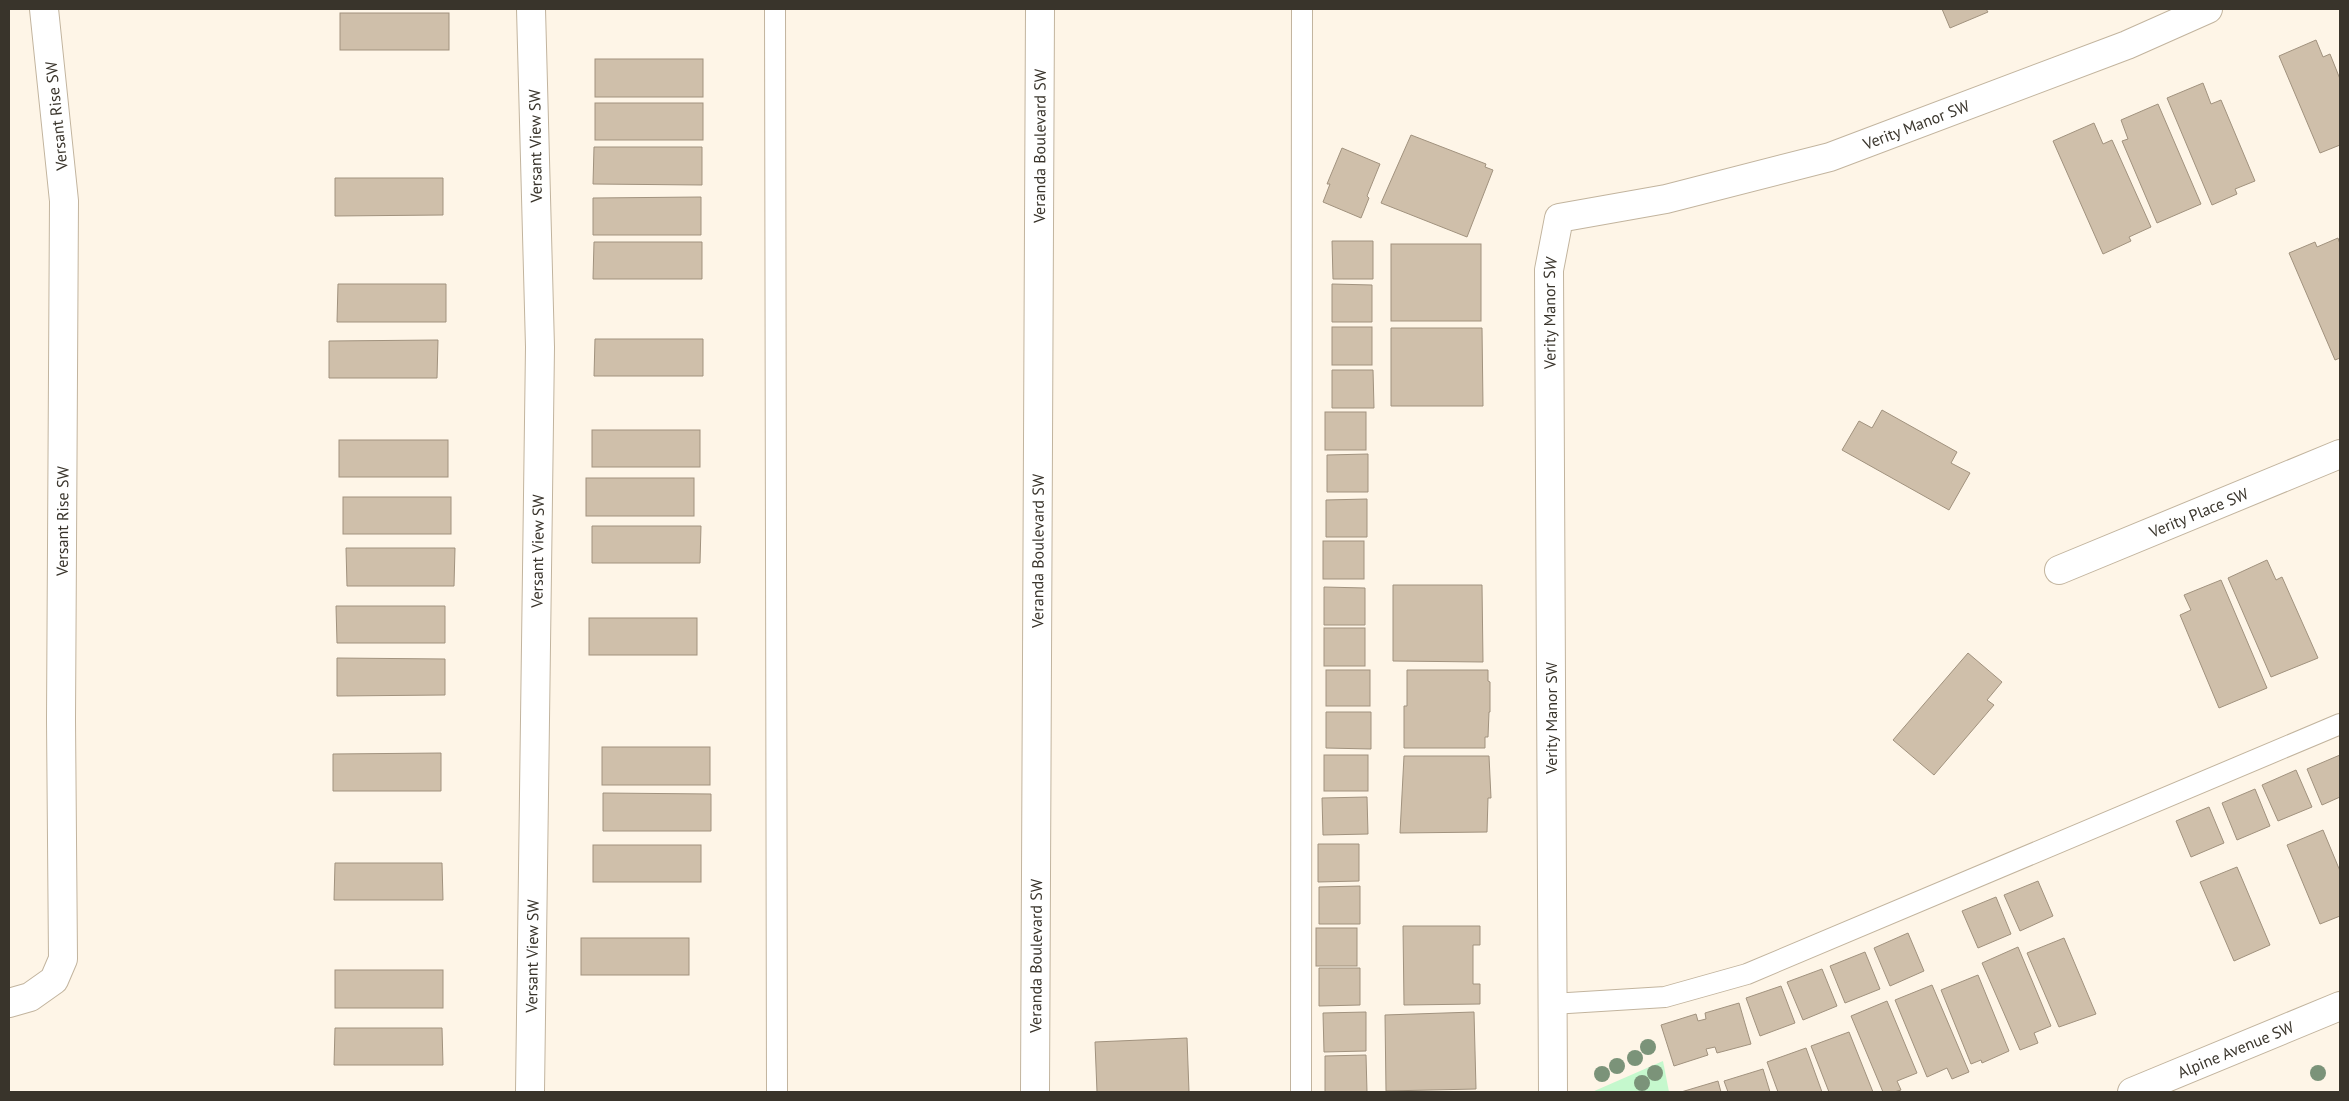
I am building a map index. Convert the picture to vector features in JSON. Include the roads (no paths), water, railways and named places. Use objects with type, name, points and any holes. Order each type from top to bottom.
[{"type":"street","name":"Versant Rise SW","points":[[9,1003],[30,997],[54,980],[63,959],[61,710],[64,201],[44,9]]},
{"type":"street","name":"Versant View SW","points":[[530,1092],[540,347],[531,9]]},
{"type":"street","name":"Veranda Boulevard SW","points":[[1036,1092],[1040,9]]},
{"type":"street","name":"Verity Manor SW","points":[[1553,1092],[1549,270],[1559,218],[1666,199],[1830,157],[2127,45],[2208,9]]},
{"type":"street","name":"Verity Place SW","points":[[2058,570],[2340,454]]},
{"type":"street","name":"Alpine Avenue SW","points":[[2132,1092],[2340,1006]]},
{"type":"lane","points":[[775,9],[777,1092]]},
{"type":"lane","points":[[1301,1092],[1302,9]]},
{"type":"lane","points":[[1552,1004],[1665,998],[1746,974],[2340,724]]}]
